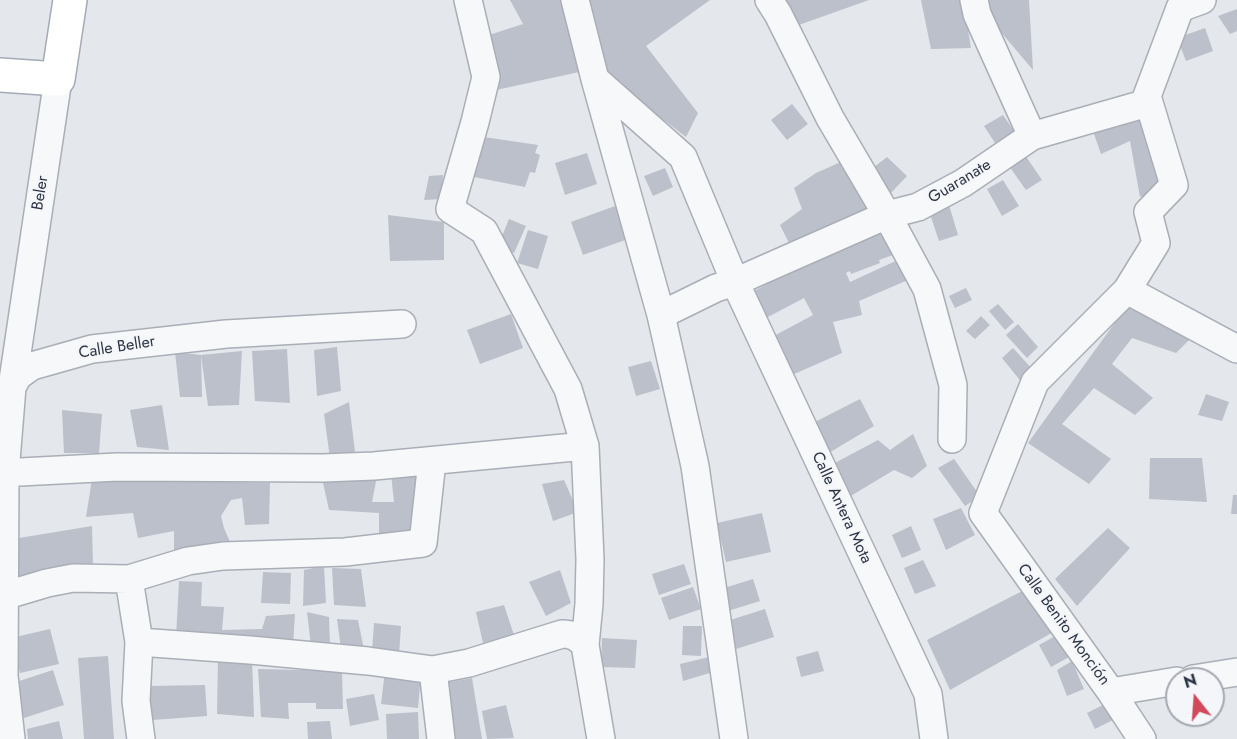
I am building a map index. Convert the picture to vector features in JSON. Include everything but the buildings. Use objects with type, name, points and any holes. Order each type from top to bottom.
[{"type":"main road","name":"Beler","points":[[58,79],[70,0]]},
{"type":"main road","points":[[0,75],[58,79]]},
{"type":"street","points":[[468,0],[486,77],[450,209],[484,231],[568,389],[585,446],[590,559],[585,645],[601,739]]},
{"type":"street","points":[[575,0],[661,315],[695,466],[734,739]]},
{"type":"street","points":[[769,0],[830,118],[927,289],[953,385],[952,439]]},
{"type":"street","points":[[974,0],[976,14],[1032,136]]},
{"type":"street","points":[[1185,4],[1147,96],[1174,185],[1148,212],[1156,243],[1127,290],[1237,349]]},
{"type":"street","name":"Beler","points":[[12,387],[58,79]]},
{"type":"street","name":"Calle Antera Mota","points":[[595,79],[683,158],[735,282],[928,694],[934,739]]},
{"type":"street","name":"Guaranate","points":[[661,315],[716,288],[735,282],[887,215],[918,207],[963,183],[1032,136],[1144,104],[1147,96]]},
{"type":"street","name":"Calle Benito Monción","points":[[1127,290],[1035,382],[983,513],[1142,739]]},
{"type":"street","name":"Calle Beller","points":[[12,387],[18,376],[32,366],[92,349],[226,334],[402,324]]},
{"type":"street","points":[[11,739],[4,676],[2,597],[3,473],[12,387]]},
{"type":"street","points":[[3,473],[117,467],[323,468],[374,466],[585,446]]},
{"type":"street","points":[[2,597],[47,583],[74,578],[129,579],[188,561],[223,556],[345,552],[423,543],[432,460]]},
{"type":"street","points":[[129,579],[139,642],[136,701],[141,739]]},
{"type":"street","points":[[139,642],[250,650],[432,670],[469,663],[562,634],[571,634],[585,645]]},
{"type":"street","points":[[432,670],[441,739]]},
{"type":"street","points":[[1111,692],[1165,683]]}]
